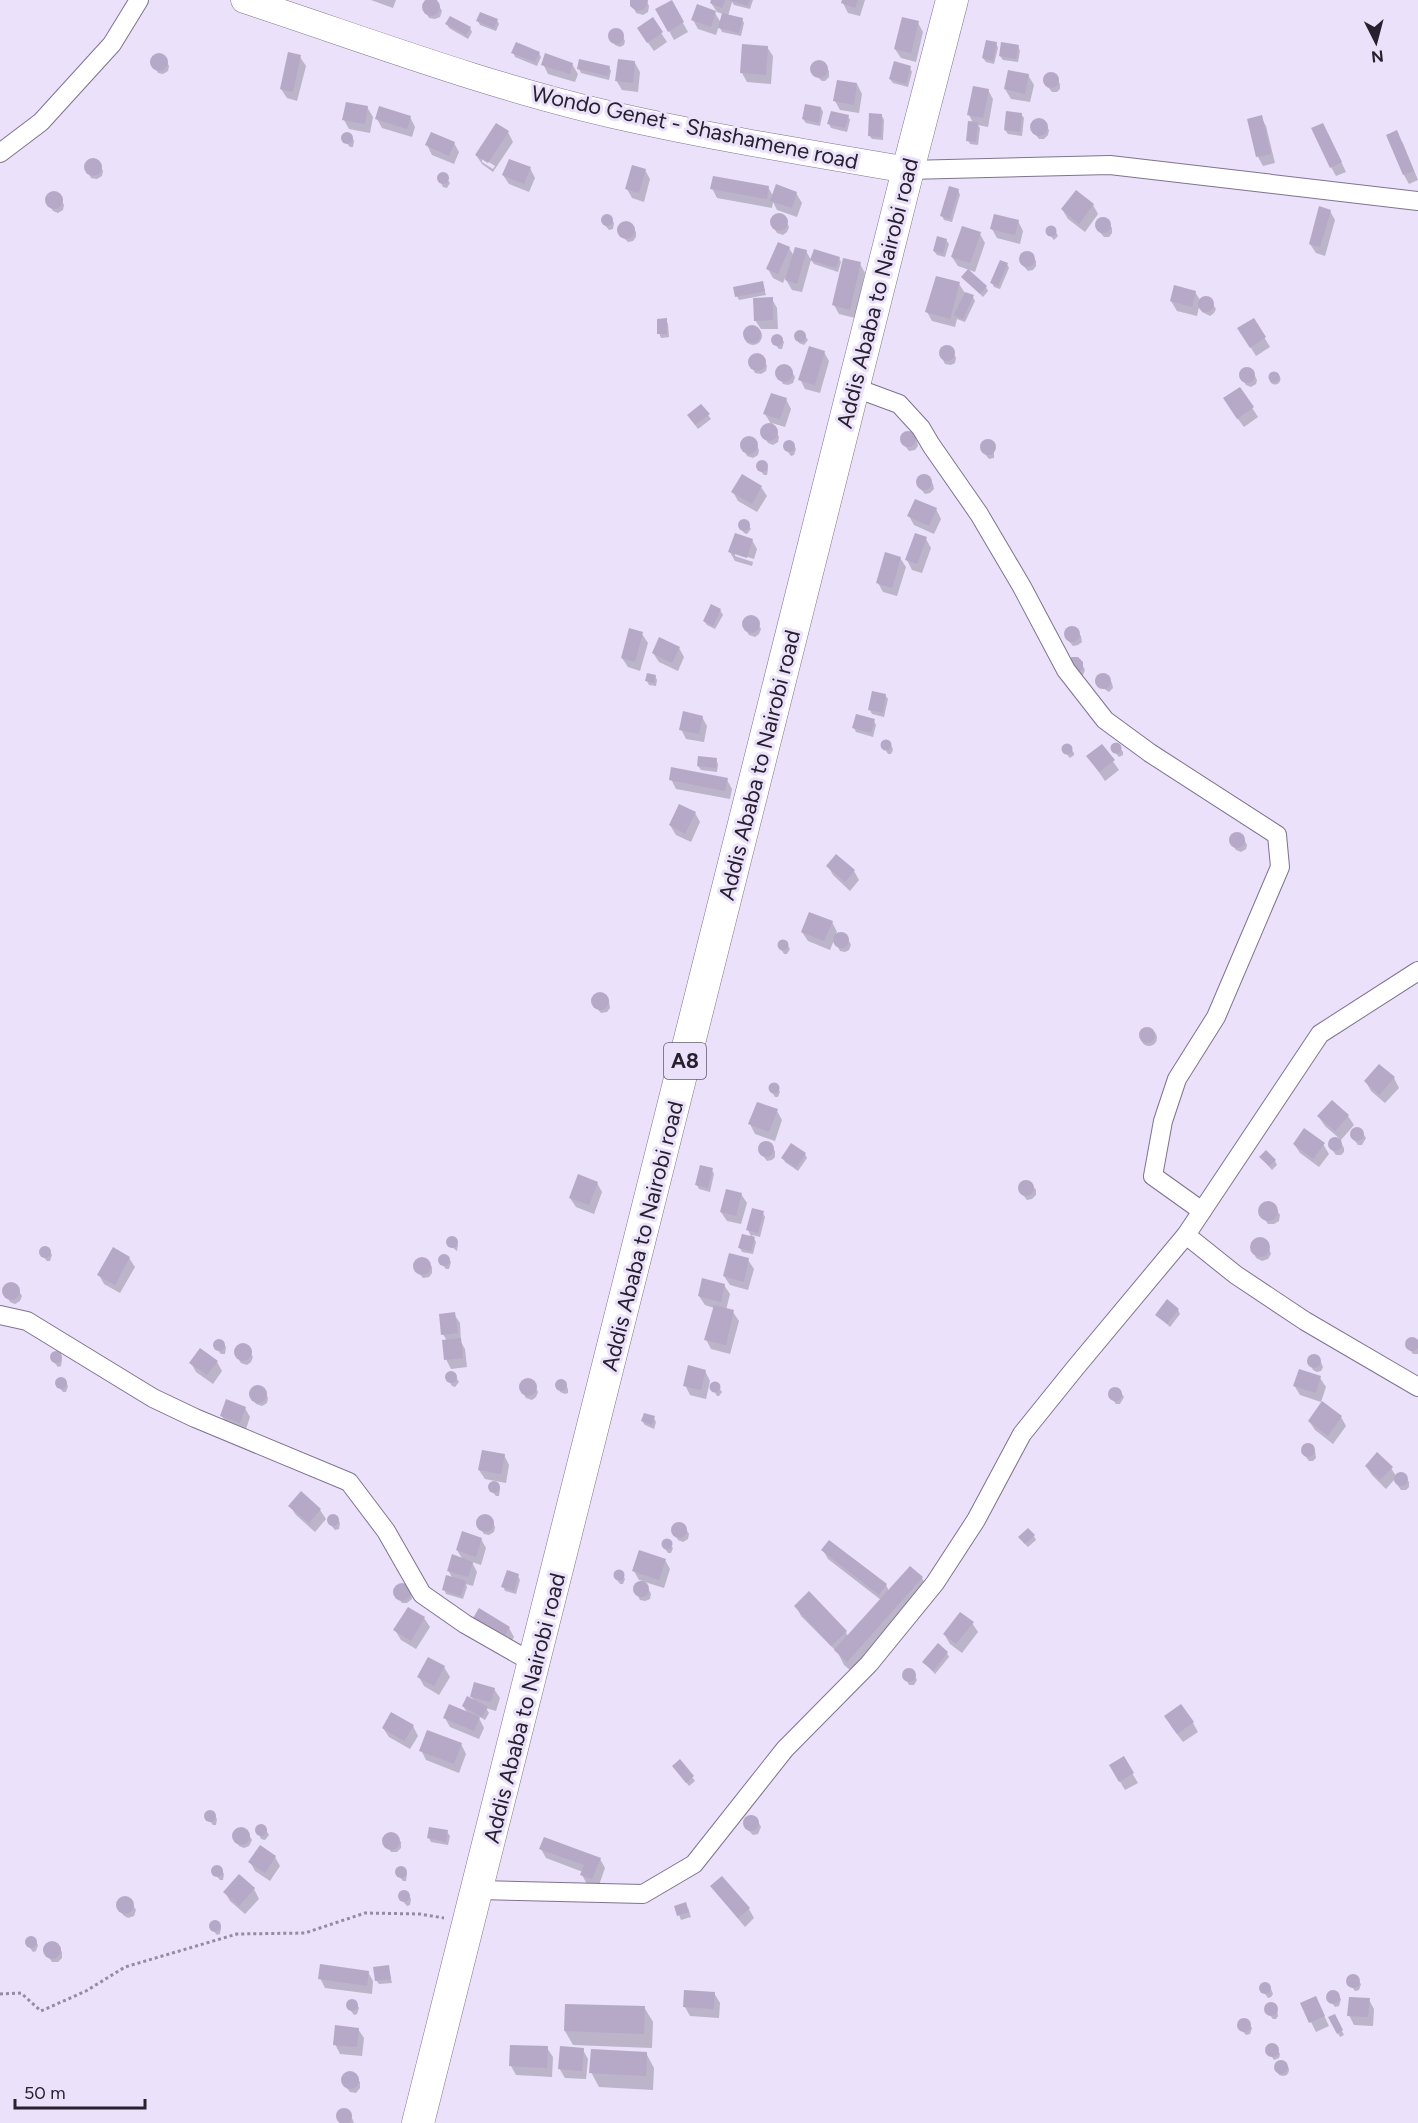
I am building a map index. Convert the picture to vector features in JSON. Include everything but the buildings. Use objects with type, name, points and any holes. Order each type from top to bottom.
[{"type":"highway","name":"Addis Ababa to Nairobi road","points":[[418,2123],[952,0]]},
{"type":"main road","name":"Wondo Genet - Shashamene road","points":[[244,0],[517,90],[612,115],[728,139],[908,170]]},
{"type":"street","points":[[0,153],[41,122],[112,44],[140,0]]},
{"type":"street","points":[[908,170],[1110,165],[1418,201]]},
{"type":"street","points":[[853,387],[899,404],[921,428],[930,445],[979,513],[1066,670],[1105,720],[1150,753],[1277,835],[1280,867],[1216,1017],[1177,1079],[1163,1121],[1153,1176],[1202,1211]]},
{"type":"street","points":[[478,1890],[643,1894],[694,1864],[784,1749],[869,1664],[935,1583],[976,1520],[1022,1434],[1186,1235],[1320,1035],[1418,971]]},
{"type":"street","points":[[1186,1235],[1236,1275],[1305,1322],[1418,1387]]},
{"type":"street","points":[[0,1316],[27,1320],[153,1398],[195,1418],[349,1482],[386,1531],[422,1594],[465,1624],[535,1664]]},
{"type":"path","points":[[0,1994],[21,1994],[41,2011],[86,1991],[125,1967],[237,1934],[305,1934],[365,1913],[420,1914],[470,1922]]}]
